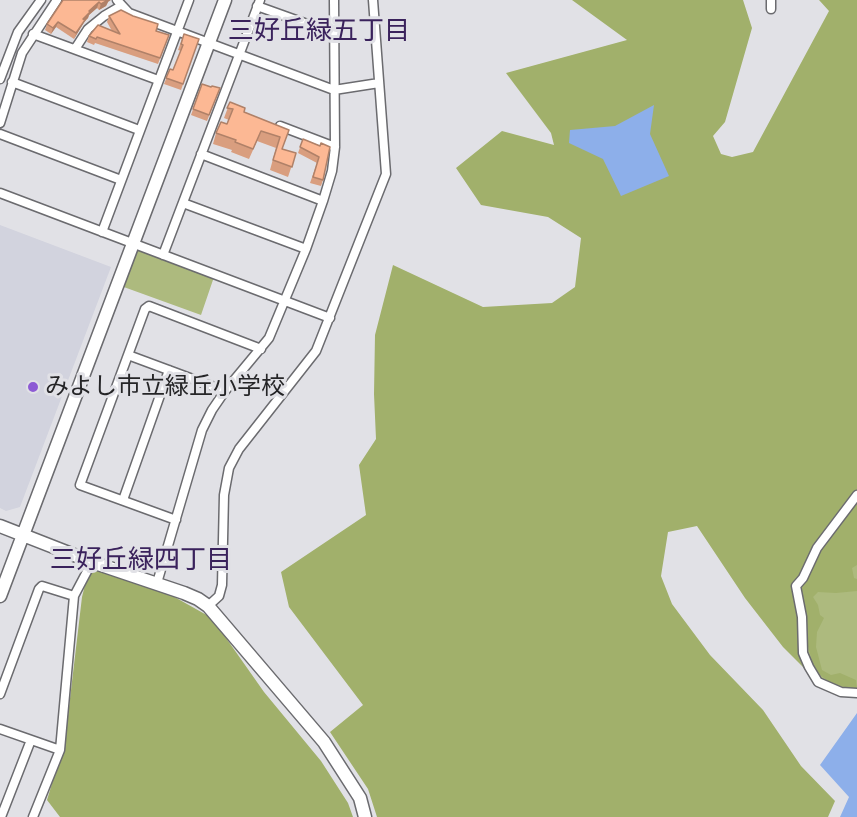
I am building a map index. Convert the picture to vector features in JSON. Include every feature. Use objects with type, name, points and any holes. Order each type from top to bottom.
[{"type":"street","points":[[0,79],[18,32],[41,0]]},
{"type":"street","points":[[0,123],[22,53],[57,0]]},
{"type":"street","points":[[102,232],[189,0]]},
{"type":"street","points":[[0,596],[225,0]]},
{"type":"street","points":[[157,583],[202,430],[225,391],[261,349],[276,324],[323,201],[332,171],[335,147],[334,0]]},
{"type":"street","points":[[208,606],[219,596],[222,585],[224,495],[229,468],[239,449],[316,351],[386,174],[373,0]]},
{"type":"street","points":[[75,49],[88,29],[119,3],[129,13],[177,33],[334,90],[379,83]]},
{"type":"street","points":[[163,255],[259,3],[335,34]]},
{"type":"street","points":[[33,34],[158,80]]},
{"type":"street","points":[[12,82],[139,130]]},
{"type":"street","points":[[221,104],[231,108]]},
{"type":"street","points":[[273,123],[335,147]]},
{"type":"street","points":[[0,134],[121,180]]},
{"type":"street","points":[[201,154],[323,201]]},
{"type":"street","points":[[0,193],[330,318]]},
{"type":"street","points":[[183,203],[306,249]]},
{"type":"street","points":[[176,520],[80,485],[145,309],[149,306],[261,349]]},
{"type":"street","points":[[128,355],[225,391]]},
{"type":"street","points":[[123,500],[170,370]]},
{"type":"street","points":[[857,495],[817,548],[803,578],[796,586],[802,617],[803,653],[809,668],[818,682],[841,692],[857,693]]},
{"type":"street","points":[[0,526],[92,562],[157,583],[198,599],[208,606],[324,742],[360,798],[365,817]]},
{"type":"street","points":[[33,817],[60,750],[74,596],[92,562]]},
{"type":"street","points":[[0,694],[42,585],[74,596]]},
{"type":"street","points":[[0,729],[60,750]]},
{"type":"street","points":[[2,817],[31,740]]},
{"type":"shaded area","name":"みよし市立緑丘小学校","points":[[0,225],[111,267],[20,507],[6,511],[0,508]]},
{"type":"green space","points":[[572,0],[743,0],[752,28],[725,122],[713,136],[721,154],[732,157],[753,152],[829,11],[819,0],[857,0],[857,492],[793,587],[795,605],[799,614],[802,658],[806,670],[783,647],[745,598],[697,526],[668,532],[661,576],[672,604],[710,655],[763,710],[801,766],[835,801],[828,817],[377,817],[368,789],[330,732],[363,705],[289,607],[281,572],[366,515],[359,465],[376,439],[375,335],[393,265],[483,307],[552,303],[575,287],[581,238],[548,217],[481,205],[456,168],[502,131],[554,145],[551,133],[506,73],[627,40]]},
{"type":"green space","points":[[136,247],[214,277],[201,315],[121,286]]},
{"type":"green space","points":[[857,498],[857,691],[842,689],[821,680],[806,653],[800,590]]},
{"type":"green space","points":[[857,501],[857,565],[852,568],[854,578],[857,579],[857,591],[818,592],[813,597],[820,615],[824,618],[817,632],[816,647],[822,670],[831,675],[840,673],[856,680],[857,689],[833,685],[815,671],[805,636],[802,586],[823,545]]},
{"type":"green space","points":[[89,569],[110,573],[162,590],[212,618],[264,692],[321,761],[348,803],[353,817],[60,817],[47,800],[65,741],[82,597]]},
{"type":"water","points":[[654,105],[650,134],[669,176],[621,196],[603,159],[569,143],[570,130],[615,126]]},
{"type":"water","points":[[857,713],[857,817],[840,817],[849,797],[820,765]]},
{"type":"building","points":[[63,0],[108,0],[101,4],[99,2],[89,11],[76,33],[58,22],[53,28],[47,24]]},
{"type":"building","points":[[121,10],[158,24],[156,31],[169,35],[160,58],[89,36],[98,25],[120,34],[109,16]]},
{"type":"building","points":[[184,34],[199,39],[183,84],[166,78],[170,69],[173,70],[183,45],[181,44]]},
{"type":"building","points":[[202,84],[220,88],[209,115],[193,109]]},
{"type":"building","points":[[230,102],[245,108],[244,112],[289,130],[282,149],[296,153],[292,167],[273,160],[280,137],[261,131],[253,149],[216,133],[221,122],[227,124],[233,109],[227,108]]},
{"type":"building","points":[[303,139],[320,146],[321,143],[330,147],[323,180],[313,177],[319,157],[300,147]]},
{"type":"place","name":"みよし市立緑丘小学校","points":[[33,387]]},
{"type":"district","name":"三好丘緑五丁目","points":[[319,31]]},
{"type":"district","name":"三好丘緑四丁目","points":[[141,560]]}]
